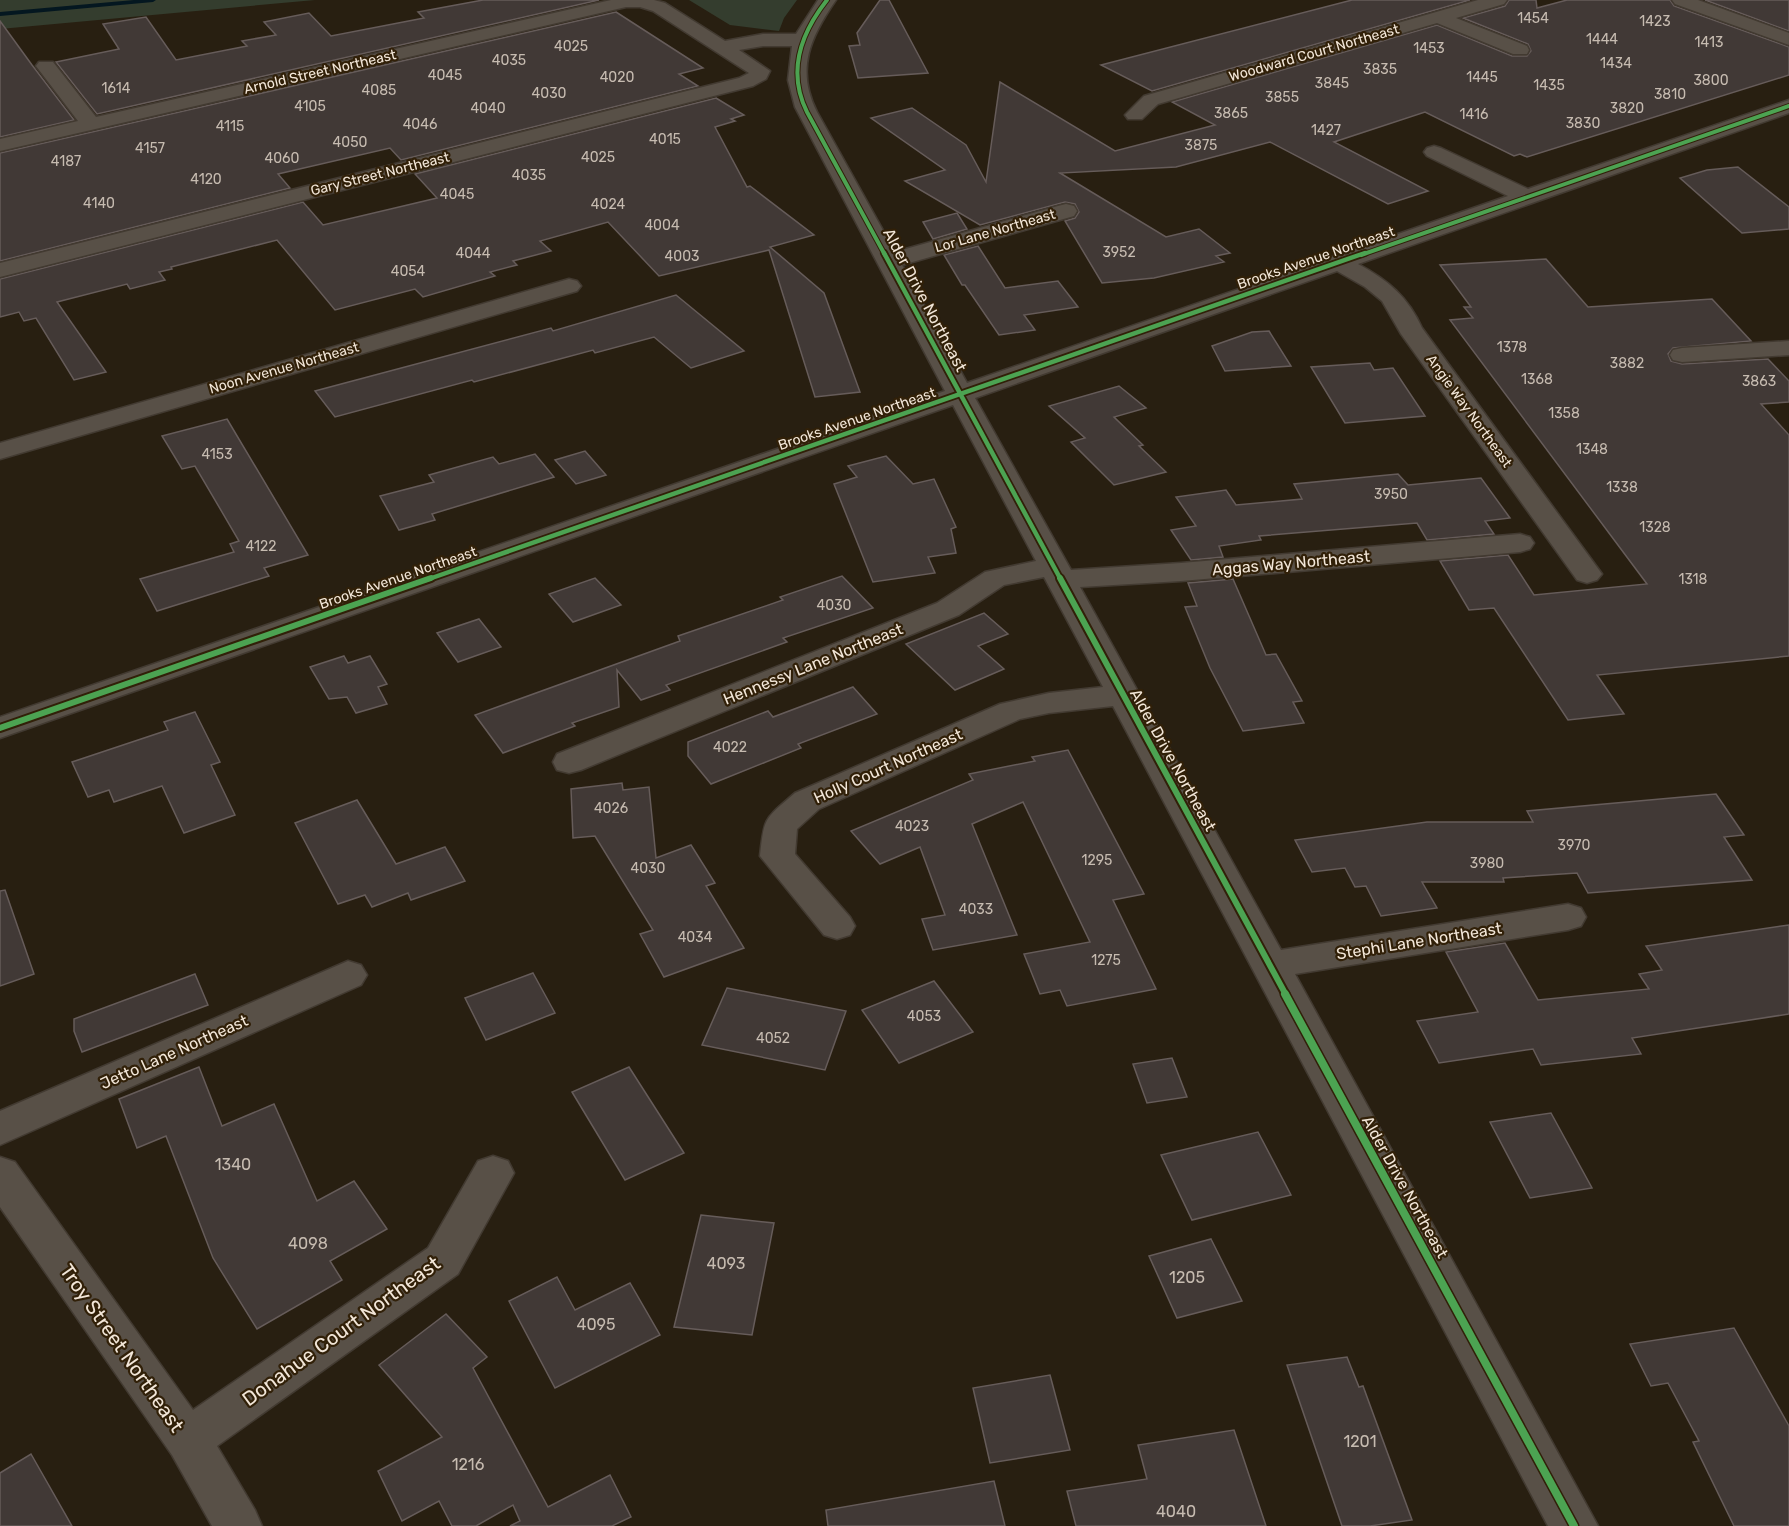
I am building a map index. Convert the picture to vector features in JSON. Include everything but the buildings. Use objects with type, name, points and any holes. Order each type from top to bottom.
[{"type":"street","name":"Alder Drive Northeast","points":[[827,0],[814,15],[801,40],[798,70],[801,95],[1122,695],[1574,1526]]},
{"type":"street","name":"Woodward Court Northeast","points":[[1135,116],[1151,100],[1498,0]]},
{"type":"street","points":[[1680,0],[1789,39]]},
{"type":"street","name":"Arnold Street Northeast","points":[[0,145],[611,6],[641,2],[659,7],[722,46]]},
{"type":"street","points":[[1438,17],[1520,50]]},
{"type":"street","points":[[722,46],[763,39],[801,40]]},
{"type":"street","name":"Gary Street Northeast","points":[[0,270],[735,85],[759,75],[760,70],[756,66],[722,46]]},
{"type":"street","points":[[46,66],[92,125]]},
{"type":"street","name":"Brooks Avenue Northeast","points":[[0,728],[1340,263],[1524,196],[1789,106]]},
{"type":"street","points":[[1763,115],[1789,131]]},
{"type":"street","points":[[1434,152],[1524,196]]},
{"type":"street","name":"Lor Lane Northeast","points":[[889,261],[1066,211]]},
{"type":"street","name":"Angie Way Northeast","points":[[1340,263],[1381,286],[1397,302],[1410,330],[1587,574]]},
{"type":"street","name":"Noon Avenue Northeast","points":[[0,451],[569,286]]},
{"type":"street","points":[[1682,355],[1789,348]]},
{"type":"street","name":"Aggas Way Northeast","points":[[1057,572],[1181,572],[1520,543]]},
{"type":"street","name":"Hennessy Lane Northeast","points":[[569,762],[948,609],[995,578],[1057,572]]},
{"type":"street","name":"Holly Court Northeast","points":[[837,926],[777,856],[780,825],[807,801],[1011,711],[1122,695]]},
{"type":"street","name":"Stephi Lane Northeast","points":[[1269,965],[1568,917]]},
{"type":"street","name":"Jetto Lane Northeast","points":[[0,1129],[348,975]]},
{"type":"street","name":"Donahue Court Northeast","points":[[188,1440],[443,1261],[493,1173]]},
{"type":"street","name":"Troy Street Northeast","points":[[0,1174],[188,1440],[238,1526]]},
{"type":"green space","points":[[0,0],[315,0],[0,29]]},
{"type":"green space","points":[[689,0],[797,0],[784,18],[779,31],[730,25]]},
{"type":"waterway","points":[[0,14],[153,0]]},
{"type":"cycle path","points":[[827,0],[806,32],[799,55],[798,80],[805,107],[1574,1526]]},
{"type":"cycle path","points":[[0,728],[1789,106]]}]
